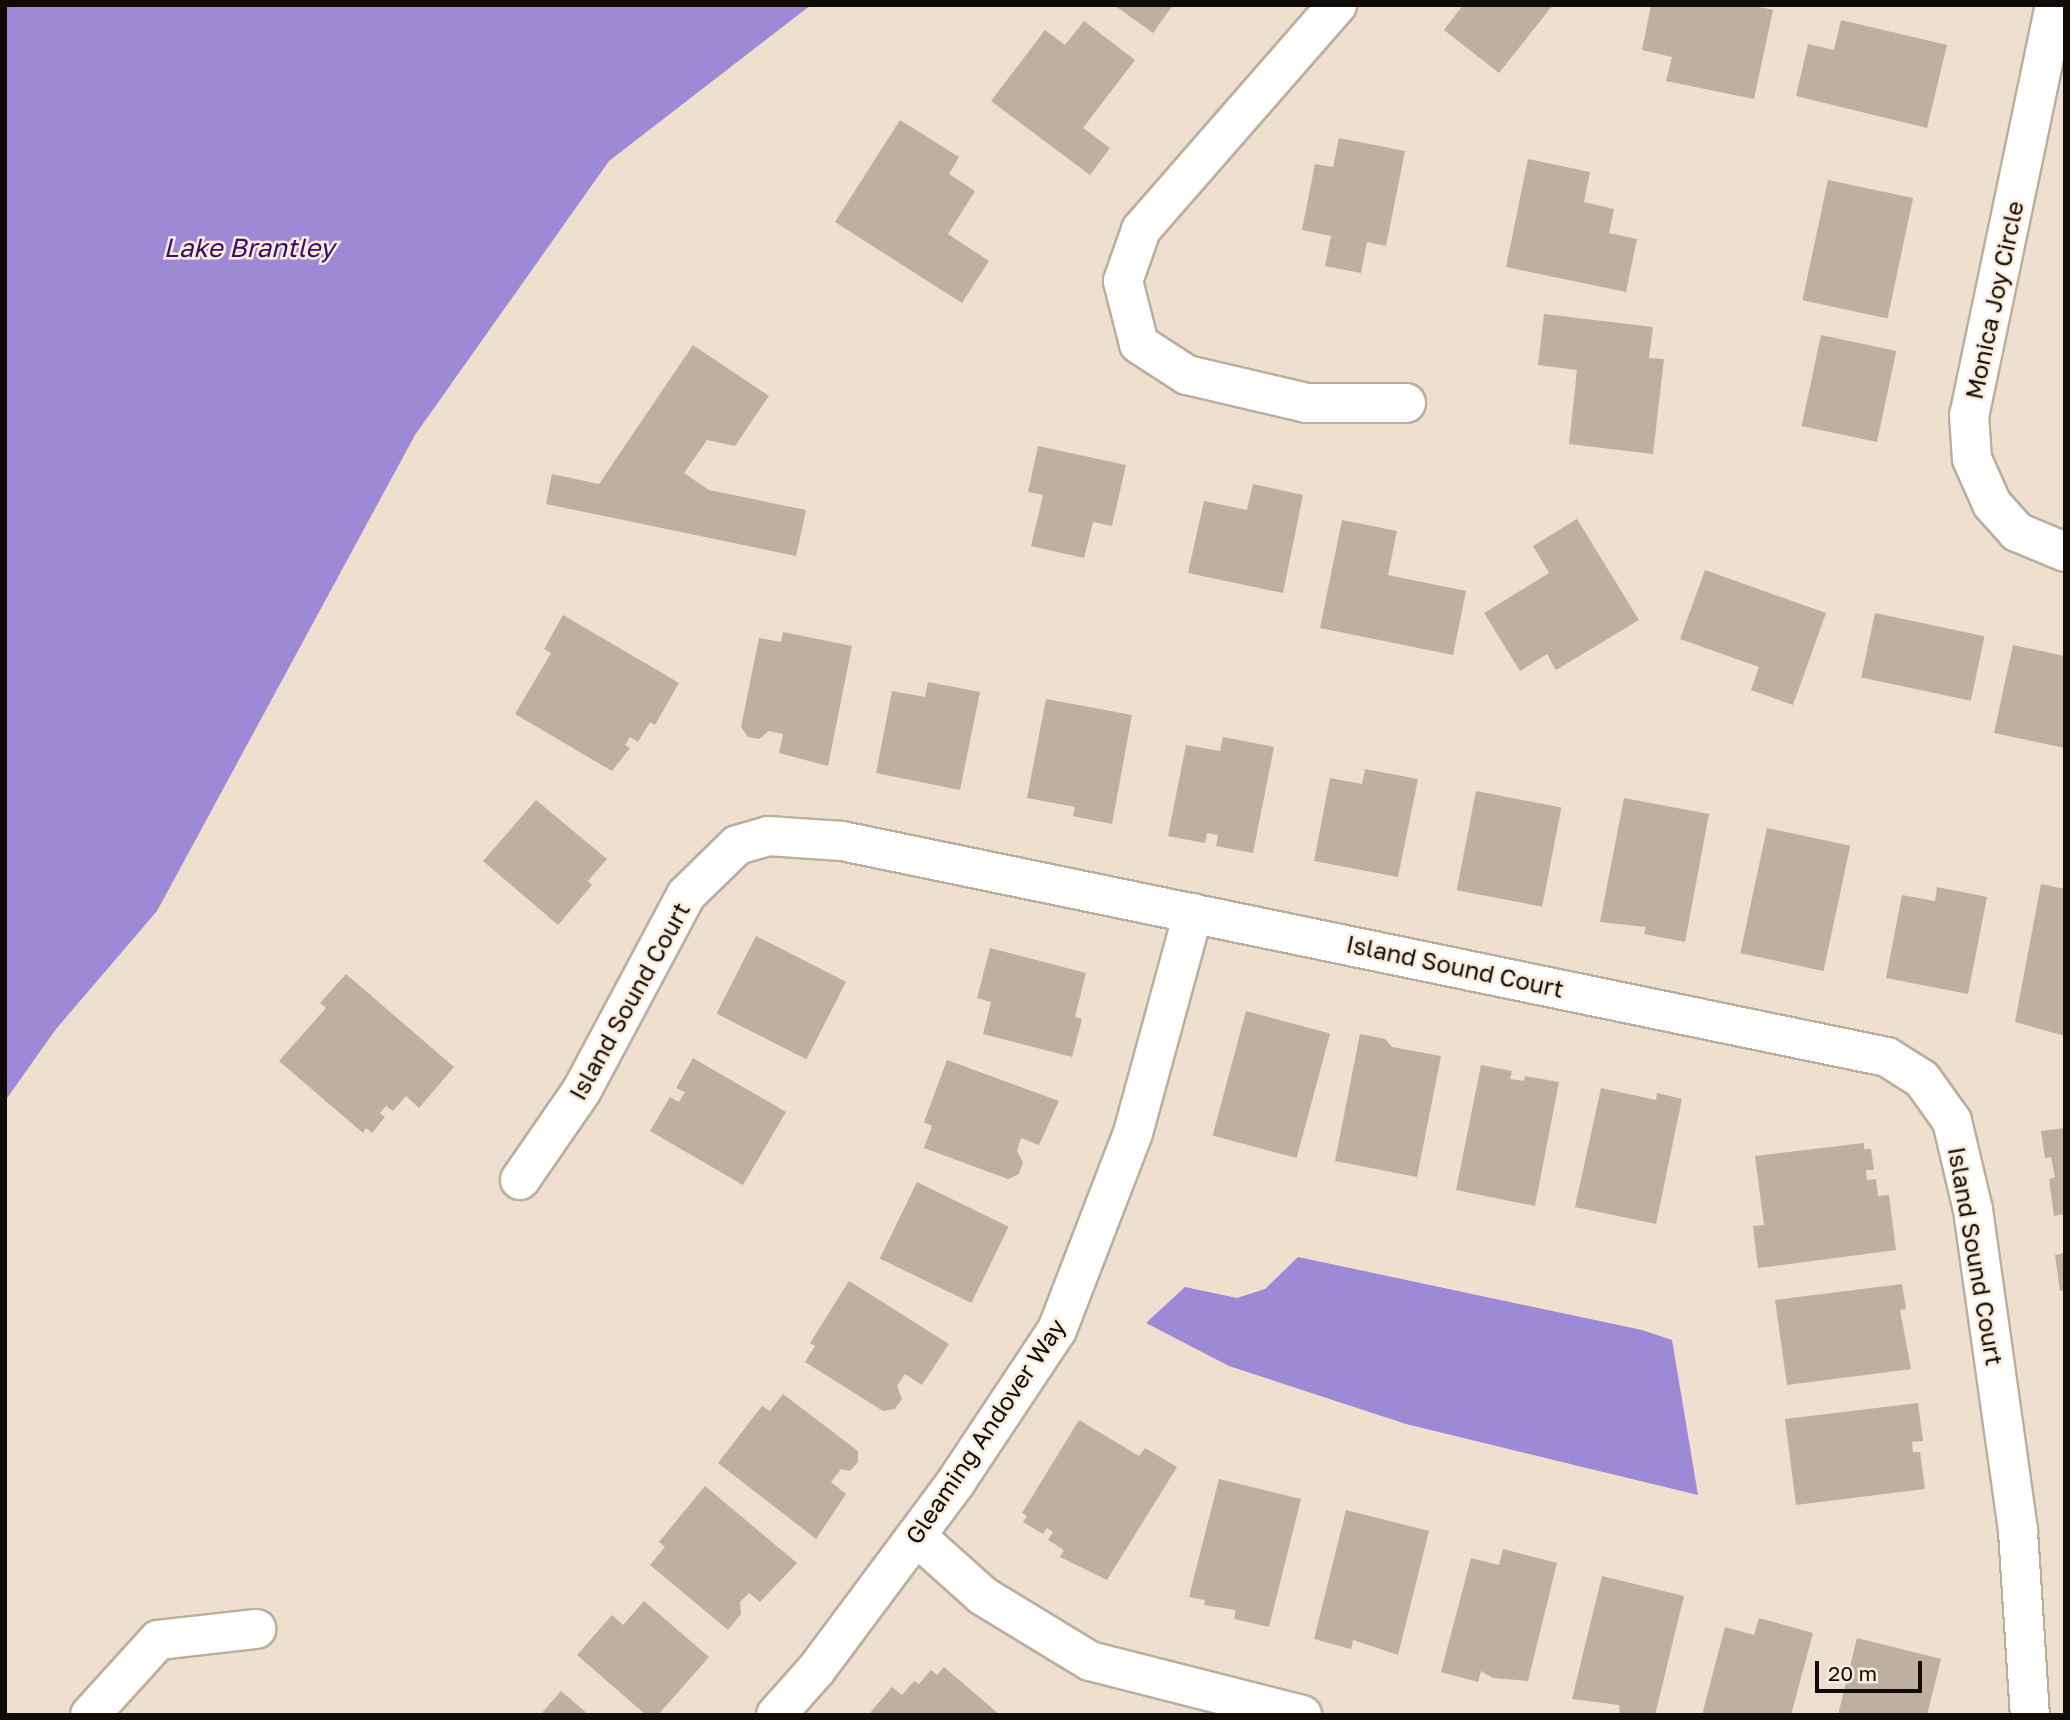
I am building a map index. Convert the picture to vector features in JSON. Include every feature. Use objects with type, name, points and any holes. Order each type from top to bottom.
[{"type":"street","points":[[1336,5],[1140,230],[1123,281],[1139,344],[1188,375],[1306,403],[1406,403]]},
{"type":"street","name":"Monica Joy Circle","points":[[2055,5],[1969,415],[1972,459],[1992,504],[2017,532],[2065,552]]},
{"type":"street","name":"Island Sound Court","points":[[520,1180],[582,1090],[686,895],[737,845],[768,836],[842,841],[1829,1042],[1887,1057],[1922,1079],[1952,1121],[1973,1210],[2018,1531],[2030,1715]]},
{"type":"street","name":"Gleaming Andover Way","points":[[776,1715],[816,1670],[916,1536],[1057,1330],[1133,1133],[1193,913]]},
{"type":"street","points":[[916,1536],[983,1596],[1090,1661],[1302,1715]]},
{"type":"street","points":[[90,1715],[158,1640],[256,1629]]},
{"type":"water","name":"Lake Brantley","points":[[5,5],[811,5],[609,161],[415,435],[157,911],[56,1029],[5,1101]]},
{"type":"water","points":[[1298,1257],[1642,1330],[1672,1340],[1698,1495],[1406,1424],[1229,1366],[1146,1323],[1185,1287],[1237,1298],[1265,1289]]},
{"type":"building","points":[[1114,5],[1173,5],[1153,33]]},
{"type":"building","points":[[1463,5],[1553,5],[1499,73],[1444,30]]},
{"type":"building","points":[[1651,5],[1751,5],[1773,10],[1754,99],[1666,81],[1672,57],[1642,50]]},
{"type":"building","points":[[1841,20],[1947,45],[1927,128],[1796,96],[1808,44],[1834,50]]},
{"type":"building","points":[[1084,21],[1135,60],[1083,128],[1110,148],[1090,175],[991,101],[1045,30],[1065,45]]},
{"type":"building","points":[[900,120],[959,157],[949,174],[975,191],[948,234],[989,261],[962,303],[835,222]]},
{"type":"building","points":[[1339,138],[1405,151],[1386,246],[1367,242],[1361,273],[1325,266],[1331,236],[1302,230],[1315,164],[1333,167]]},
{"type":"building","points":[[1528,159],[1590,172],[1584,202],[1614,209],[1609,233],[1637,239],[1626,292],[1506,267]]},
{"type":"building","points":[[1828,180],[1913,198],[1888,318],[1802,300]]},
{"type":"building","points":[[1544,314],[1653,327],[1649,358],[1664,359],[1653,454],[1569,444],[1577,370],[1538,365]]},
{"type":"building","points":[[1821,335],[1896,351],[1877,442],[1802,426]]},
{"type":"building","points":[[693,345],[769,396],[735,446],[707,440],[684,473],[709,490],[806,510],[796,556],[546,504],[552,474],[599,484]]},
{"type":"building","points":[[1038,446],[1126,465],[1112,526],[1093,522],[1084,558],[1031,546],[1043,495],[1028,492]]},
{"type":"building","points":[[1253,484],[1303,495],[1283,593],[1188,573],[1204,501],[1247,510]]},
{"type":"building","points":[[1577,519],[1639,620],[1556,670],[1547,654],[1520,671],[1484,613],[1549,573],[1533,546]]},
{"type":"building","points":[[1342,520],[1397,531],[1388,575],[1466,591],[1453,655],[1320,628]]},
{"type":"building","points":[[1705,570],[1826,613],[1793,705],[1751,690],[1759,667],[1680,639]]},
{"type":"building","points":[[1875,613],[1985,636],[1971,701],[1861,678]]},
{"type":"building","points":[[563,615],[679,683],[655,725],[650,722],[638,742],[630,737],[625,745],[630,748],[612,771],[515,714],[551,653],[544,649]]},
{"type":"building","points":[[783,632],[852,646],[828,766],[779,753],[783,734],[769,731],[759,739],[748,737],[741,727],[759,638],[781,642]]},
{"type":"building","points":[[2013,645],[2065,656],[2065,748],[1994,733]]},
{"type":"building","points":[[928,682],[980,692],[960,790],[876,773],[892,691],[925,697]]},
{"type":"building","points":[[1046,699],[1132,715],[1112,824],[1073,816],[1075,807],[1027,798]]},
{"type":"building","points":[[1223,737],[1274,747],[1253,853],[1216,846],[1218,835],[1207,833],[1205,843],[1168,836],[1186,745],[1220,751]]},
{"type":"building","points":[[1365,769],[1418,779],[1398,877],[1314,861],[1330,778],[1362,784]]},
{"type":"building","points":[[1476,791],[1561,808],[1542,907],[1457,890]]},
{"type":"building","points":[[1624,798],[1709,814],[1685,942],[1644,934],[1646,927],[1600,922]]},
{"type":"building","points":[[536,800],[607,859],[588,881],[592,885],[558,925],[483,861]]},
{"type":"building","points":[[1767,828],[1850,846],[1824,971],[1740,953]]},
{"type":"building","points":[[2041,884],[2065,889],[2065,1036],[2015,1022]]},
{"type":"building","points":[[1937,887],[1987,897],[1968,994],[1886,978],[1902,895],[1935,901]]},
{"type":"building","points":[[756,936],[846,982],[806,1059],[717,1014]]},
{"type":"building","points":[[990,948],[1086,973],[1075,1017],[1082,1019],[1072,1057],[983,1034],[991,1002],[977,998]]},
{"type":"building","points":[[346,974],[454,1067],[419,1108],[406,1096],[393,1111],[386,1106],[380,1113],[385,1117],[372,1133],[366,1128],[363,1133],[279,1061],[326,1008],[320,1003]]},
{"type":"building","points":[[1246,1011],[1330,1034],[1297,1158],[1213,1136]]},
{"type":"building","points":[[1360,1034],[1385,1039],[1392,1047],[1441,1056],[1417,1177],[1335,1161]]},
{"type":"building","points":[[693,1058],[786,1112],[743,1185],[650,1131],[670,1097],[679,1102],[685,1092],[676,1088]]},
{"type":"building","points":[[947,1060],[1059,1101],[1039,1145],[1021,1138],[1017,1151],[1023,1162],[1019,1174],[1008,1179],[924,1148],[932,1126],[924,1122]]},
{"type":"building","points":[[1481,1065],[1512,1071],[1510,1079],[1524,1081],[1525,1076],[1559,1082],[1535,1206],[1456,1190]]},
{"type":"building","points":[[1601,1088],[1656,1100],[1657,1093],[1682,1099],[1656,1224],[1575,1207]]},
{"type":"building","points":[[2065,1128],[2065,1214],[2054,1216],[2049,1179],[2055,1177],[2051,1157],[2045,1158],[2041,1131]]},
{"type":"building","points":[[1864,1143],[1864,1149],[1871,1149],[1874,1170],[1866,1170],[1867,1180],[1876,1179],[1878,1196],[1889,1195],[1896,1250],[1758,1268],[1753,1226],[1764,1225],[1755,1156]]},
{"type":"building","points":[[917,1182],[1009,1227],[971,1303],[880,1258]]},
{"type":"building","points":[[2065,1253],[2065,1290],[2060,1291],[2055,1255]]},
{"type":"building","points":[[849,1281],[949,1344],[922,1385],[905,1374],[897,1386],[902,1399],[895,1409],[883,1411],[805,1362],[815,1346],[810,1343]]},
{"type":"building","points":[[1902,1284],[1906,1309],[1900,1310],[1911,1369],[1787,1385],[1775,1300]]},
{"type":"building","points":[[783,1394],[858,1451],[858,1462],[850,1471],[841,1469],[831,1482],[846,1494],[816,1539],[718,1463],[762,1406],[770,1411]]},
{"type":"building","points":[[1918,1403],[1923,1441],[1912,1442],[1913,1452],[1920,1452],[1925,1489],[1796,1505],[1785,1419]]},
{"type":"building","points":[[1079,1420],[1139,1456],[1145,1448],[1177,1467],[1107,1580],[1060,1557],[1064,1550],[1048,1540],[1053,1532],[1047,1528],[1043,1534],[1023,1522],[1027,1516],[1022,1513]]},
{"type":"building","points":[[1219,1479],[1301,1499],[1269,1627],[1234,1619],[1236,1610],[1204,1605],[1205,1600],[1189,1597]]},
{"type":"building","points":[[705,1486],[797,1563],[760,1602],[749,1593],[740,1602],[741,1614],[728,1630],[650,1565],[665,1547],[659,1542]]},
{"type":"building","points":[[1346,1510],[1429,1531],[1398,1655],[1353,1640],[1351,1649],[1314,1639]]},
{"type":"building","points":[[1503,1549],[1557,1563],[1528,1681],[1493,1678],[1481,1671],[1478,1682],[1441,1672],[1471,1558],[1499,1565]]},
{"type":"building","points":[[1602,1576],[1684,1596],[1655,1715],[1620,1715],[1619,1705],[1572,1699]]},
{"type":"building","points":[[644,1601],[709,1657],[658,1715],[646,1715],[577,1655],[612,1615],[623,1625]]},
{"type":"building","points":[[1759,1618],[1813,1633],[1791,1715],[1702,1715],[1725,1627],[1754,1635]]},
{"type":"building","points":[[1857,1638],[1941,1659],[1927,1715],[1838,1715]]},
{"type":"building","points":[[944,1667],[1000,1715],[868,1715],[892,1687],[902,1695],[914,1681],[919,1684],[931,1670],[937,1675]]},
{"type":"building","points":[[561,1691],[589,1715],[540,1715]]}]
